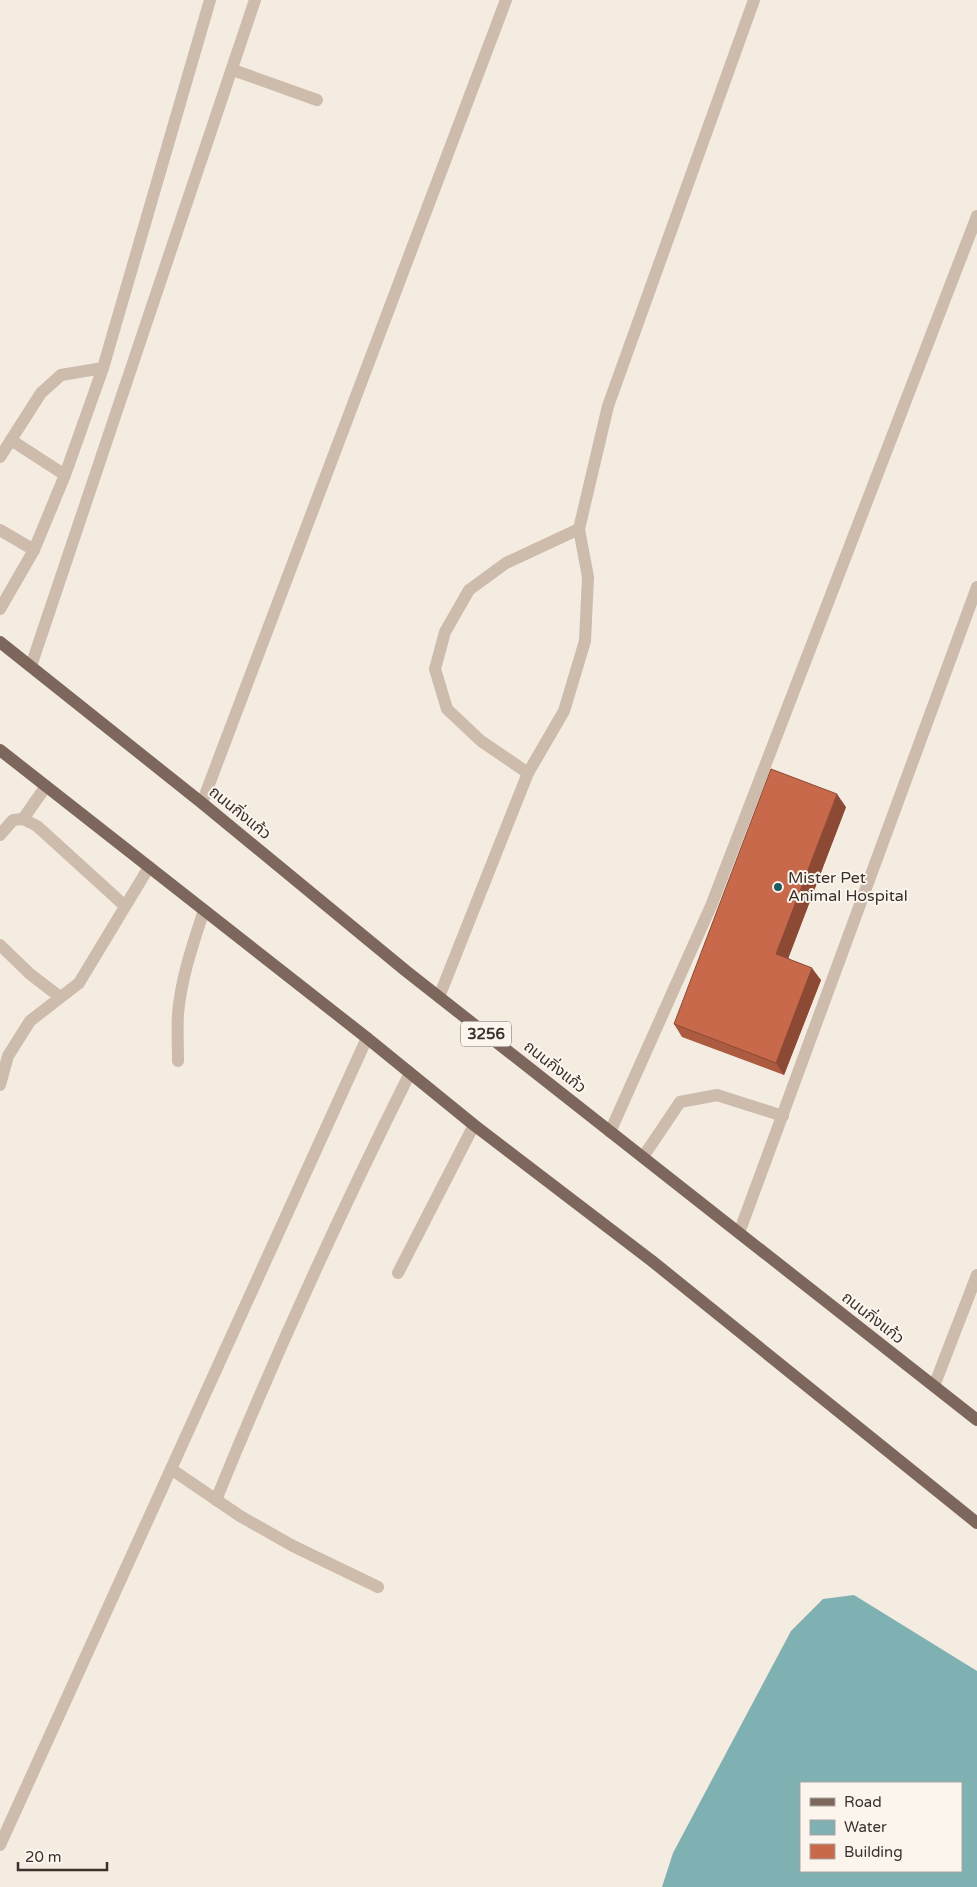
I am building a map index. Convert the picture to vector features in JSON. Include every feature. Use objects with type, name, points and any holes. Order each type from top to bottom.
[{"type":"main road","name":"ถนนกิ่งแก้ว","points":[[0,642],[202,803],[439,997],[977,1420]]},
{"type":"main road","points":[[0,750],[367,1038],[474,1125],[652,1261],[977,1522]]},
{"type":"street","points":[[0,609],[34,550],[65,475],[103,368],[210,0]]},
{"type":"street","points":[[31,666],[255,0]]},
{"type":"street","points":[[202,803],[506,0]]},
{"type":"street","points":[[439,997],[528,773],[564,711],[585,641],[588,577],[579,529],[608,406],[754,0]]},
{"type":"street","points":[[233,70],[318,100]]},
{"type":"street","points":[[610,1132],[711,906],[977,216]]},
{"type":"street","points":[[0,458],[40,393],[61,375],[103,368]]},
{"type":"street","points":[[11,440],[65,475]]},
{"type":"street","points":[[528,773],[481,741],[447,709],[435,669],[445,632],[469,590],[506,562],[579,529]]},
{"type":"street","points":[[0,530],[34,550]]},
{"type":"street","points":[[739,1233],[977,587]]},
{"type":"street","points":[[23,818],[46,786]]},
{"type":"street","points":[[0,835],[13,820],[23,818],[37,826],[125,906]]},
{"type":"street","points":[[0,1085],[8,1056],[30,1021],[78,983],[149,867]]},
{"type":"street","points":[[178,1061],[178,1014],[183,983],[190,951],[204,910]]},
{"type":"street","points":[[0,945],[30,974],[60,997]]},
{"type":"street","points":[[0,1845],[367,1038]]},
{"type":"street","points":[[216,1500],[294,1315],[365,1162],[410,1073]]},
{"type":"street","points":[[643,1157],[680,1102],[717,1095],[782,1116]]},
{"type":"street","points":[[398,1273],[474,1125]]},
{"type":"street","points":[[934,1386],[977,1275]]},
{"type":"street","points":[[171,1469],[216,1500],[293,1546],[378,1587]]},
{"type":"water","points":[[854,1595],[977,1671],[977,1887],[662,1887],[673,1853],[791,1631],[823,1599]]},
{"type":"building","name":"Mister Pet Animal Hospital","points":[[771,769],[837,794],[776,954],[812,968],[776,1063],[674,1024]]},
{"type":"place","name":"Mister Pet Animal Hospital","points":[[778,887]]}]
